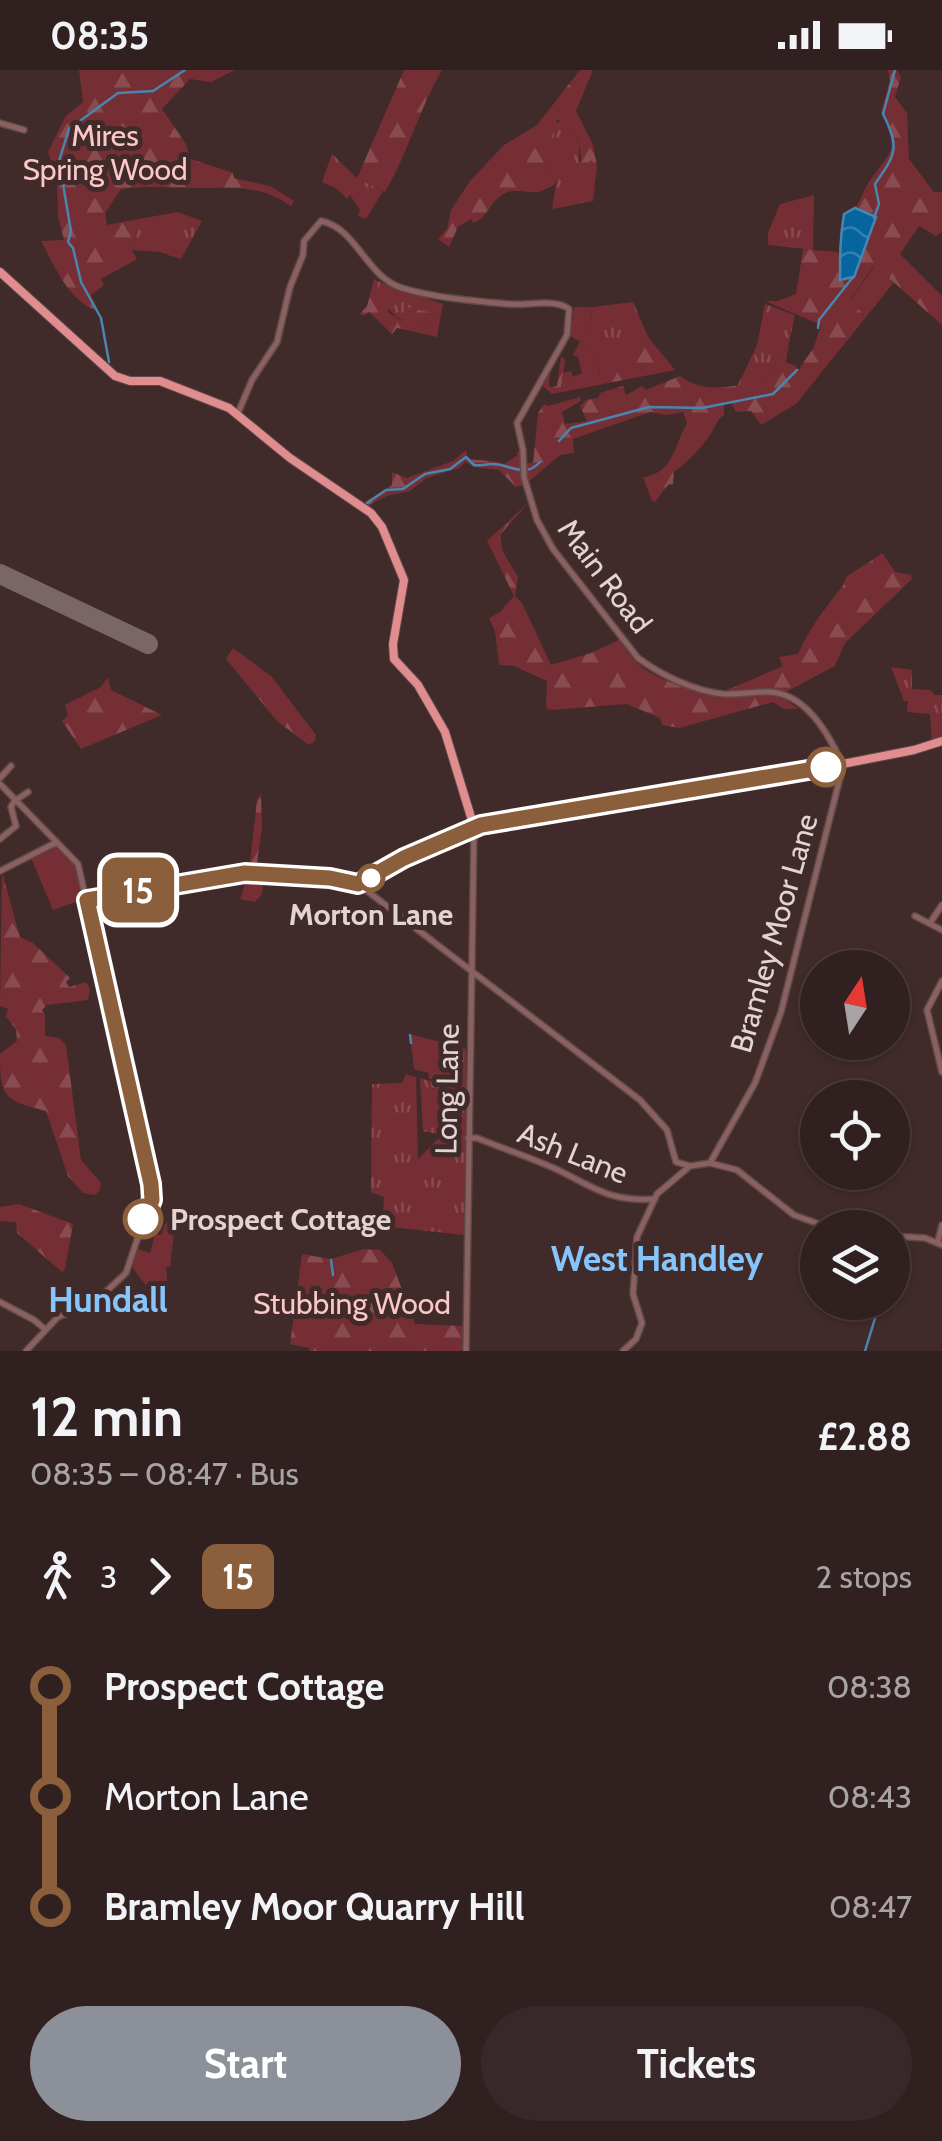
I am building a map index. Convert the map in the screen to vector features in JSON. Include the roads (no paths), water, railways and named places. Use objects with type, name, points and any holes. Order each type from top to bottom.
[{"type":"main road","points":[[0,272],[115,376],[130,381],[160,381],[238,413],[290,458],[365,506],[382,527],[404,580],[394,659],[418,684],[445,732],[474,827],[842,764],[942,741]]},
{"type":"street","points":[[0,123],[24,130]]},
{"type":"street","name":"Main Road","points":[[238,413],[252,380],[276,342],[307,234],[321,221],[328,222],[389,283],[426,294],[568,307],[567,335],[517,423],[523,471],[537,520],[553,550],[638,658],[662,673],[720,694],[785,694],[820,724],[842,764]]},
{"type":"street","name":"Bramley Moor Lane","points":[[710,1163],[755,1083],[780,1012],[842,764]]},
{"type":"street","points":[[11,766],[0,781],[78,864],[152,1195],[124,1277],[95,1302],[66,1311],[26,1351]]},
{"type":"street","points":[[0,838],[16,826],[11,807],[28,792]]},
{"type":"street","points":[[358,884],[474,827]]},
{"type":"street","name":"Long Lane","points":[[466,1351],[473,1138],[468,1130],[474,827]]},
{"type":"street","points":[[0,871],[57,842]]},
{"type":"street","points":[[87,900],[245,873],[330,878],[358,884],[653,1112],[667,1130],[674,1158],[672,1179]]},
{"type":"street","points":[[930,923],[942,905]]},
{"type":"street","points":[[915,916],[942,930]]},
{"type":"street","points":[[942,980],[927,1010],[942,1072]]},
{"type":"street","name":"Ash Lane","points":[[473,1138],[558,1170],[591,1188],[629,1200],[655,1199]]},
{"type":"street","points":[[674,1158],[680,1164],[710,1163],[746,1174],[800,1217]]},
{"type":"street","points":[[623,1351],[641,1328],[632,1294],[638,1237],[655,1199],[690,1166]]},
{"type":"street","points":[[925,1238],[940,1228]]},
{"type":"street","points":[[910,1237],[940,1243],[940,1228]]},
{"type":"street","points":[[0,1302],[46,1330]]},
{"type":"water","points":[[855,208],[876,217],[854,277],[840,280],[844,214]]},
{"type":"waterway","points":[[109,362],[101,318],[81,282],[68,242],[71,231],[59,161],[69,129],[118,93],[153,91],[185,70]]},
{"type":"waterway","points":[[874,218],[879,204],[875,184],[893,150],[892,135],[883,114],[895,70]]},
{"type":"waterway","points":[[818,328],[819,320],[853,277]]},
{"type":"waterway","points":[[559,441],[571,428],[649,407],[702,408],[773,394],[797,370]]},
{"type":"waterway","points":[[367,503],[386,490],[403,489],[425,474],[450,469],[466,457],[474,465],[523,470],[540,462]]},
{"type":"waterway","points":[[410,1035],[411,1043]]},
{"type":"waterway","points":[[331,1260],[333,1275]]},
{"type":"waterway","points":[[865,1351],[874,1320]]},
{"type":"place","name":"Morton Lane","points":[[371,878]]},
{"type":"place","name":"Prospect Cottage","points":[[143,1219]]},
{"type":"district","name":"West Handley","points":[[657,1258]]},
{"type":"district","name":"Hundall","points":[[108,1299]]},
{"type":"park label","name":"Mires Spring Wood","points":[[105,152]]},
{"type":"park label","name":"Stubbing Wood","points":[[352,1303]]}]
